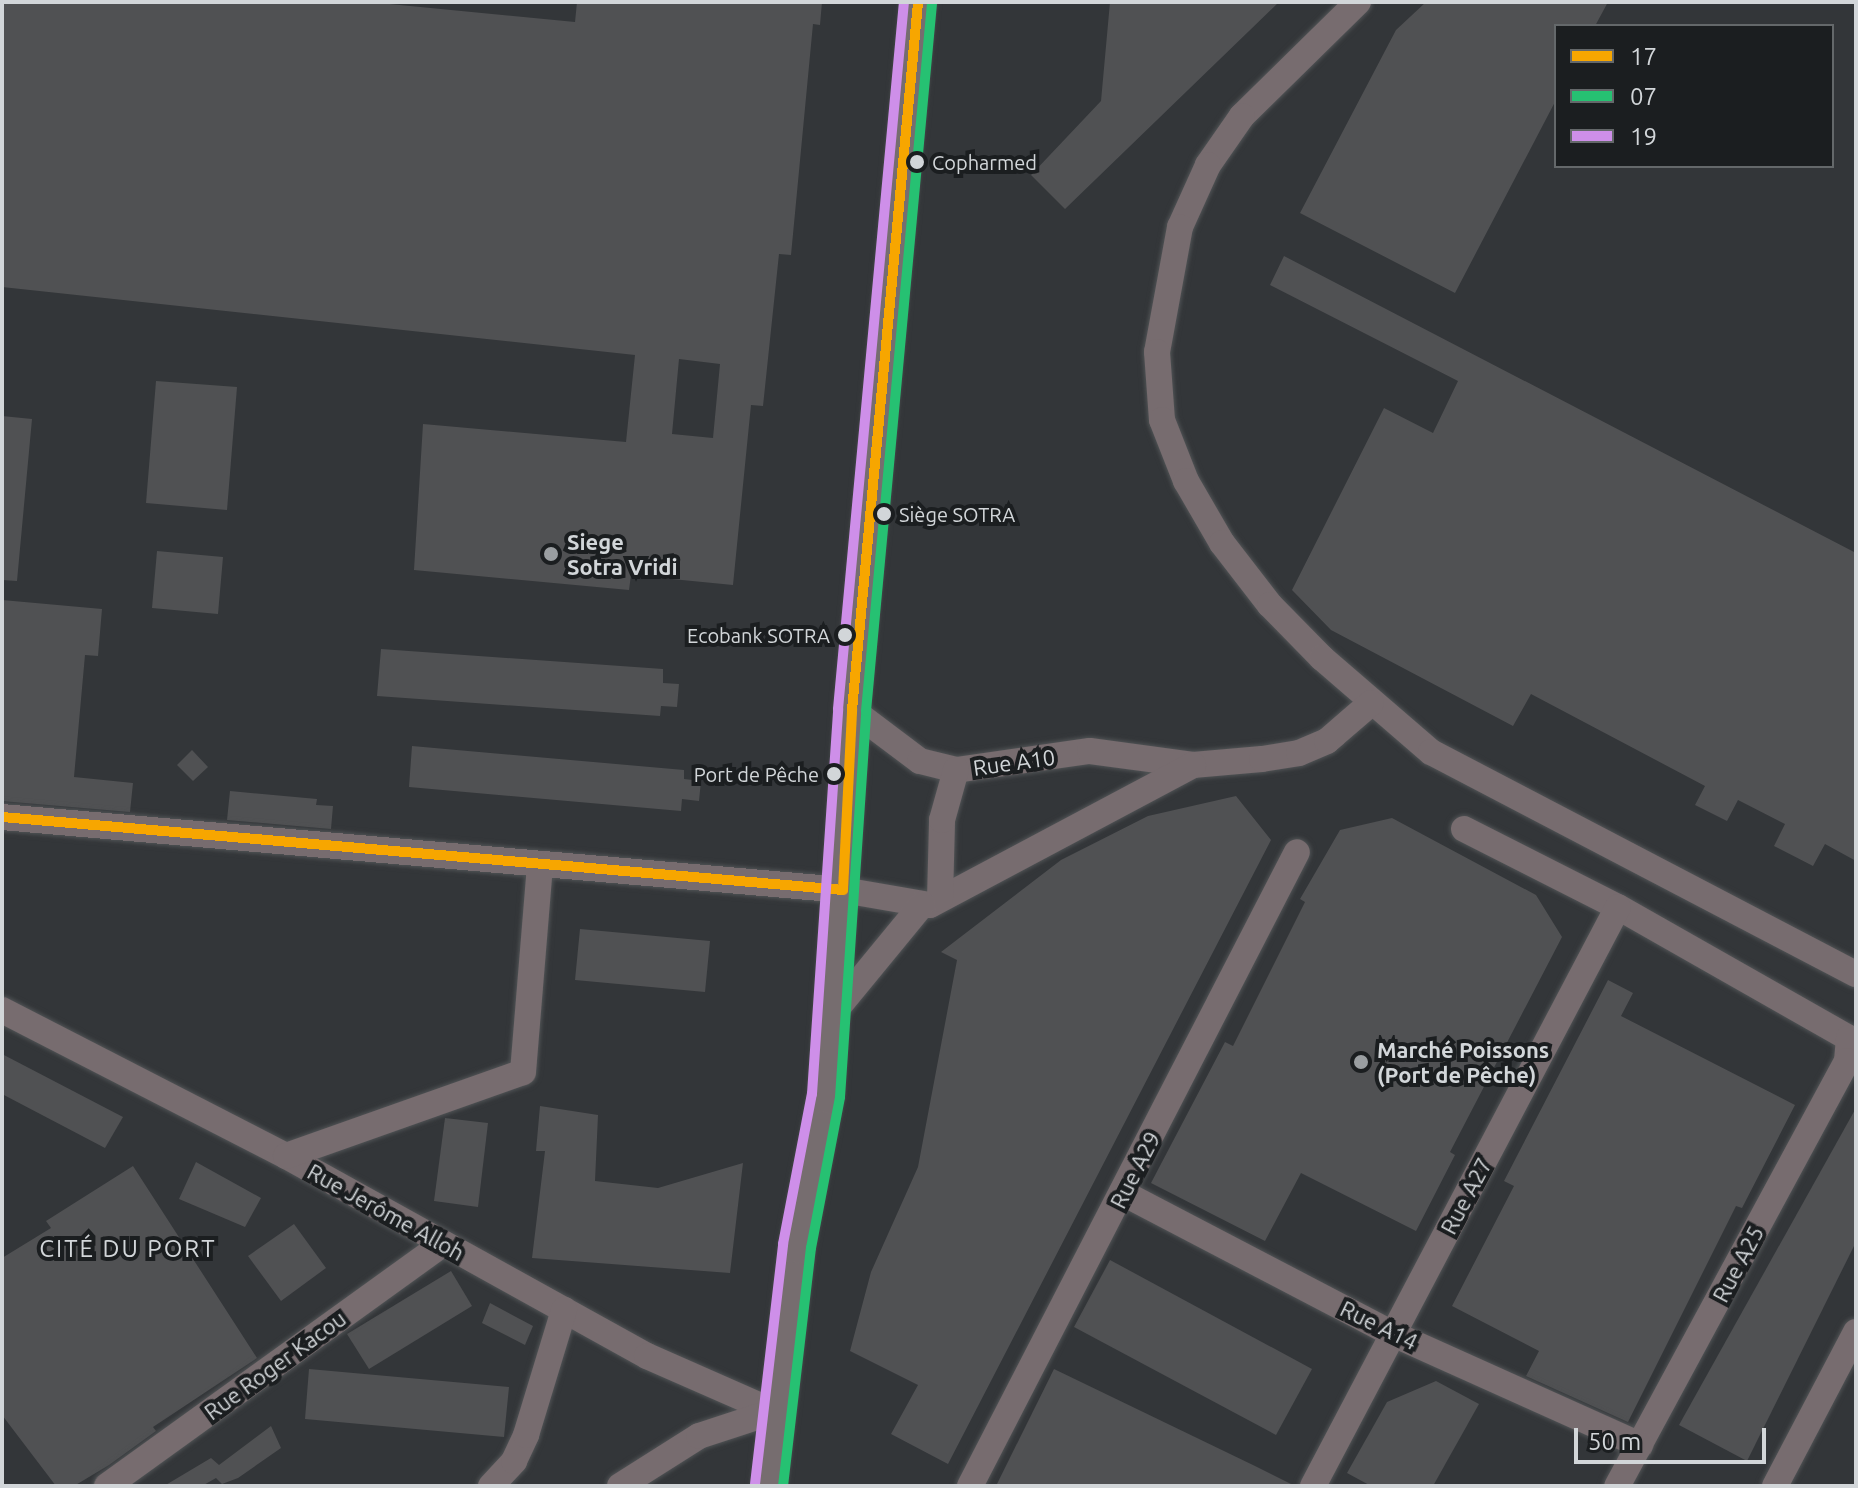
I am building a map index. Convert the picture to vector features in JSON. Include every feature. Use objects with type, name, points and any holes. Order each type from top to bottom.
[{"type":"main road","points":[[769,1486],[775,1411],[834,1012],[852,710],[918,2]]},
{"type":"street","points":[[1358,2],[1290,64],[1242,116],[1208,165],[1180,227],[1157,352],[1162,420],[1186,481],[1222,543],[1270,605],[1371,703],[1431,752],[1498,791],[1856,974]]},
{"type":"street","name":"Rue A10","points":[[852,710],[920,761],[956,770],[1090,751],[1193,765],[1299,753],[1327,741],[1371,703]]},
{"type":"street","name":"Rue A10","points":[[834,1012],[931,902],[1193,765]]},
{"type":"street","points":[[2,817],[843,890],[931,902],[942,820],[956,770]]},
{"type":"street","points":[[1464,829],[1618,907]]},
{"type":"street","name":"Rue A29","points":[[970,1486],[1297,852]]},
{"type":"street","points":[[286,1156],[523,1072],[540,865]]},
{"type":"street","name":"Rue A25","points":[[1617,1486],[1847,1061],[1849,1038],[1618,907]]},
{"type":"street","name":"Rue A27","points":[[1313,1486],[1618,907]]},
{"type":"street","name":"Rue Jerôme Alloh","points":[[2,1010],[286,1156],[647,1356],[775,1411]]},
{"type":"street","name":"Rue A14","points":[[1123,1193],[1393,1334],[1640,1445]]},
{"type":"street","name":"Rue Roger Kacou","points":[[107,1486],[443,1244]]},
{"type":"street","points":[[491,1486],[514,1461],[526,1435],[564,1310]]},
{"type":"street","points":[[1775,1486],[1856,1332]]},
{"type":"street","points":[[620,1486],[699,1436],[775,1411]]},
{"type":"building","points":[[2,2],[369,2],[575,22],[577,2],[822,2],[820,25],[813,24],[791,255],[779,254],[763,406],[751,405],[733,585],[631,575],[629,590],[414,570],[423,424],[626,442],[635,355],[2,287]],"holes":[[[679,359],[720,364],[713,438],[672,434]]]},
{"type":"building","points":[[1110,2],[1279,2],[1065,209],[1031,175],[1101,101]]},
{"type":"building","points":[[1426,2],[1608,2],[1596,24],[1554,24],[1554,104],[1455,293],[1300,213],[1396,30]]},
{"type":"building","points":[[1284,256],[1856,553],[1856,861],[1825,844],[1813,866],[1774,846],[1785,824],[1738,800],[1727,821],[1695,805],[1705,786],[1531,694],[1513,726],[1331,630],[1292,590],[1384,408],[1433,433],[1458,381],[1270,285]]},
{"type":"building","points":[[156,381],[237,387],[227,510],[146,503]]},
{"type":"building","points":[[2,416],[32,419],[17,581],[2,580]]},
{"type":"building","points":[[157,551],[223,557],[218,614],[152,608]]},
{"type":"building","points":[[2,600],[102,609],[98,656],[85,655],[74,777],[133,783],[130,812],[2,801]]},
{"type":"building","points":[[381,649],[663,669],[663,683],[679,684],[677,707],[661,706],[660,716],[377,696]]},
{"type":"building","points":[[412,746],[684,770],[684,779],[701,781],[699,801],[682,799],[681,811],[409,787]]},
{"type":"building","points":[[192,750],[208,767],[193,781],[177,765]]},
{"type":"building","points":[[230,791],[317,799],[316,805],[333,806],[331,829],[227,820]]},
{"type":"building","points":[[1236,796],[1271,840],[948,1464],[891,1434],[918,1385],[850,1351],[871,1272],[918,1167],[957,960],[941,952],[1061,860],[1148,816]]},
{"type":"building","points":[[1392,818],[1536,895],[1562,937],[1450,1152],[1455,1155],[1416,1231],[1301,1173],[1265,1241],[1151,1183],[1225,1042],[1233,1046],[1305,902],[1300,899],[1340,830]]},
{"type":"building","points":[[580,929],[710,941],[705,992],[575,980]]},
{"type":"building","points":[[1608,980],[1633,993],[1621,1016],[1795,1105],[1742,1208],[1736,1206],[1628,1422],[1526,1376],[1539,1351],[1452,1306],[1514,1186],[1504,1181]]},
{"type":"building","points":[[2,1054],[123,1117],[105,1148],[2,1094]]},
{"type":"building","points":[[540,1106],[598,1115],[595,1181],[658,1188],[743,1163],[730,1273],[532,1258],[545,1151],[536,1151]]},
{"type":"building","points":[[1856,1108],[1856,1242],[1747,1461],[1679,1425]]},
{"type":"building","points":[[445,1118],[488,1123],[478,1207],[434,1201]]},
{"type":"building","points":[[196,1162],[261,1198],[245,1227],[179,1199]]},
{"type":"building","points":[[133,1166],[257,1358],[153,1427],[156,1431],[109,1465],[74,1486],[56,1486],[2,1415],[2,1258],[51,1228],[46,1221]]},
{"type":"building","points":[[294,1224],[326,1268],[281,1301],[248,1256]]},
{"type":"building","points":[[1110,1260],[1312,1369],[1276,1435],[1074,1327]]},
{"type":"building","points":[[451,1271],[472,1306],[369,1369],[347,1334]]},
{"type":"building","points":[[490,1303],[533,1326],[525,1345],[482,1323]]},
{"type":"building","points":[[309,1369],[509,1387],[504,1437],[305,1419]]},
{"type":"building","points":[[1054,1369],[1255,1466],[1295,1486],[996,1486]]},
{"type":"building","points":[[1436,1381],[1479,1404],[1433,1486],[1371,1486],[1347,1473],[1387,1402]]},
{"type":"building","points":[[271,1426],[281,1448],[238,1478],[222,1484],[216,1478],[202,1486],[164,1486],[211,1458],[219,1465]]},
{"type":"transit line","name":"19","points":[[755,1484],[783,1244],[812,1094],[838,709],[904,2]]},
{"type":"transit line","name":"17","points":[[843,890],[852,710],[918,2]]},
{"type":"transit line","name":"07","points":[[783,1486],[811,1248],[840,1097],[866,711],[932,3]]},
{"type":"transit line","name":"17","points":[[2,817],[843,890]]},
{"type":"place","name":"Copharmed","points":[[917,162]]},
{"type":"place","name":"Siège SOTRA","points":[[884,514]]},
{"type":"place","name":"Siege Sotra Vridi","points":[[551,554]]},
{"type":"place","name":"Ecobank SOTRA","points":[[845,635]]},
{"type":"place","name":"Port de Pêche","points":[[834,774]]},
{"type":"place","name":"Marché Poissons (Port de Pêche)","points":[[1361,1062]]},
{"type":"district","name":"CITÉ DU PORT","points":[[128,1249]]}]
